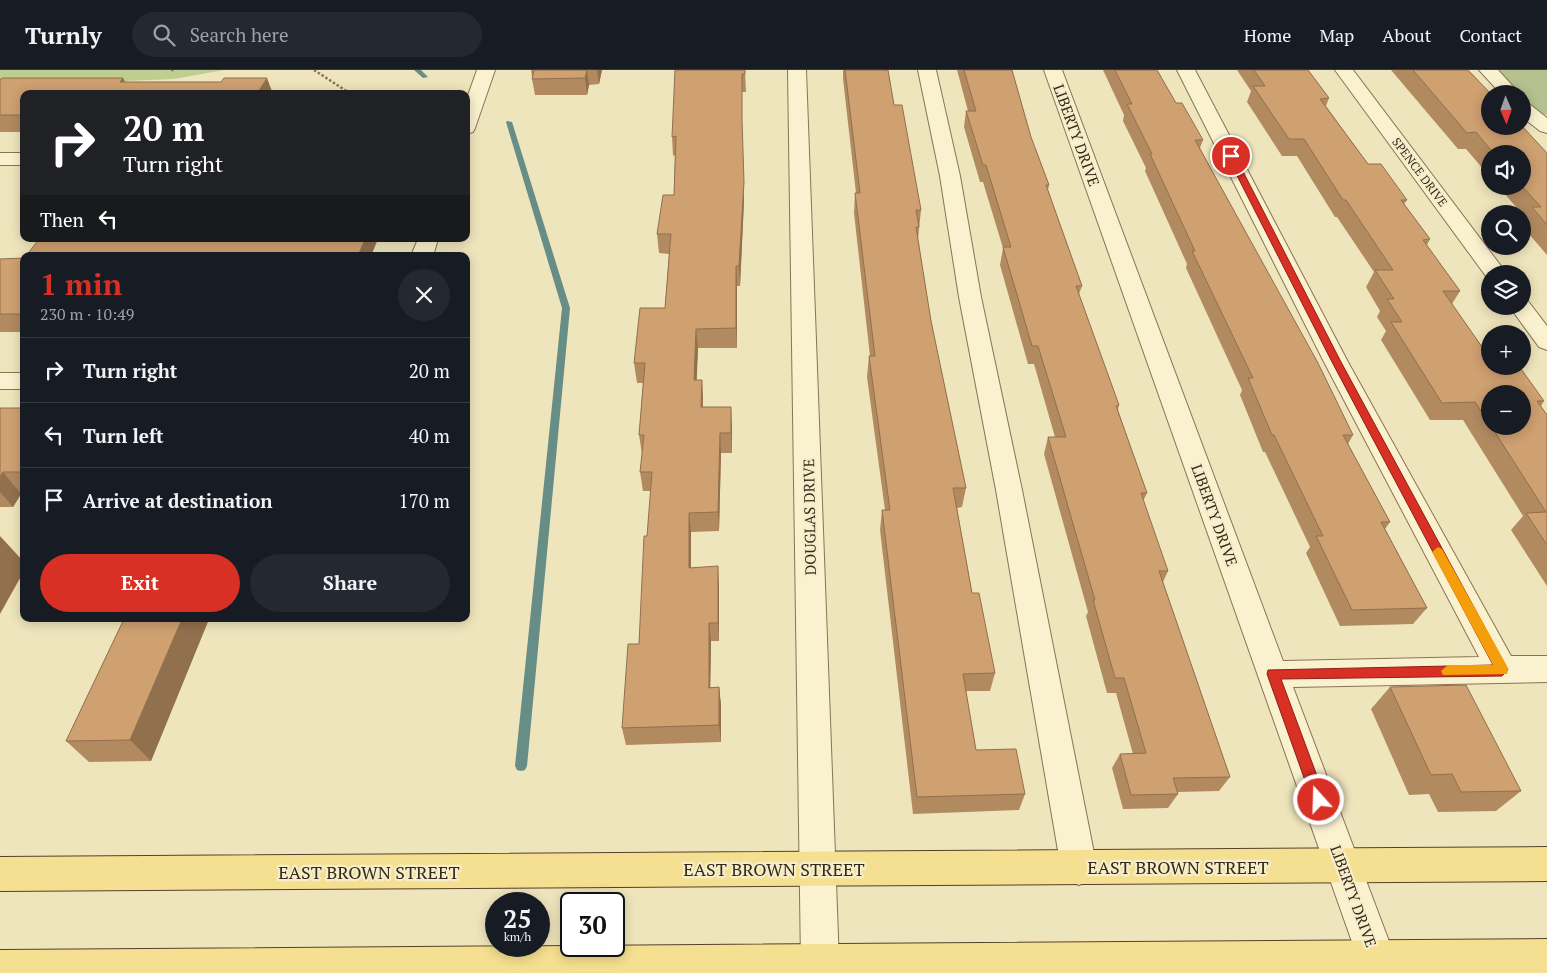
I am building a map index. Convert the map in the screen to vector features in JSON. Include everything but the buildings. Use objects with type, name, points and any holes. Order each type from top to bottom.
[{"type":"main road","name":"EAST BROWN STREET","points":[[0,874],[1547,864]]},
{"type":"main road","points":[[0,969],[820,963],[1380,967],[1547,958]]},
{"type":"street","points":[[470,116],[486,70]]},
{"type":"street","name":"DOUGLAS DRIVE","points":[[797,70],[820,963]]},
{"type":"street","points":[[927,70],[950,176],[970,297],[1009,490],[1078,868]]},
{"type":"street","name":"LIBERTY DRIVE","points":[[1053,70],[1380,967]]},
{"type":"street","points":[[1186,70],[1336,362],[1502,670]]},
{"type":"street","name":"SPENCE DRIVE","points":[[1344,70],[1489,265]]},
{"type":"street","points":[[1488,70],[1502,85]]},
{"type":"street","points":[[1531,116],[1547,127]]},
{"type":"street","points":[[0,160],[20,159]]},
{"type":"street","points":[[1527,315],[1547,342]]},
{"type":"street","points":[[0,381],[20,381]]},
{"type":"street","points":[[1273,674],[1547,669]]},
{"type":"path","points":[[314,70],[345,90]]},
{"type":"green space","points":[[0,70],[224,70],[174,79],[102,82],[0,80]]},
{"type":"green space","points":[[1497,70],[1547,70],[1547,115],[1539,114],[1531,106],[1531,85],[1511,85]]},
{"type":"waterway","points":[[417,70],[425,77]]},
{"type":"waterway","points":[[509,122],[566,308],[521,766]]},
{"type":"slow traffic","points":[[1438,552],[1502,670],[1448,671]]},
{"type":"route","points":[[1231,156],[1336,362],[1502,670],[1273,674],[1319,800]]}]
